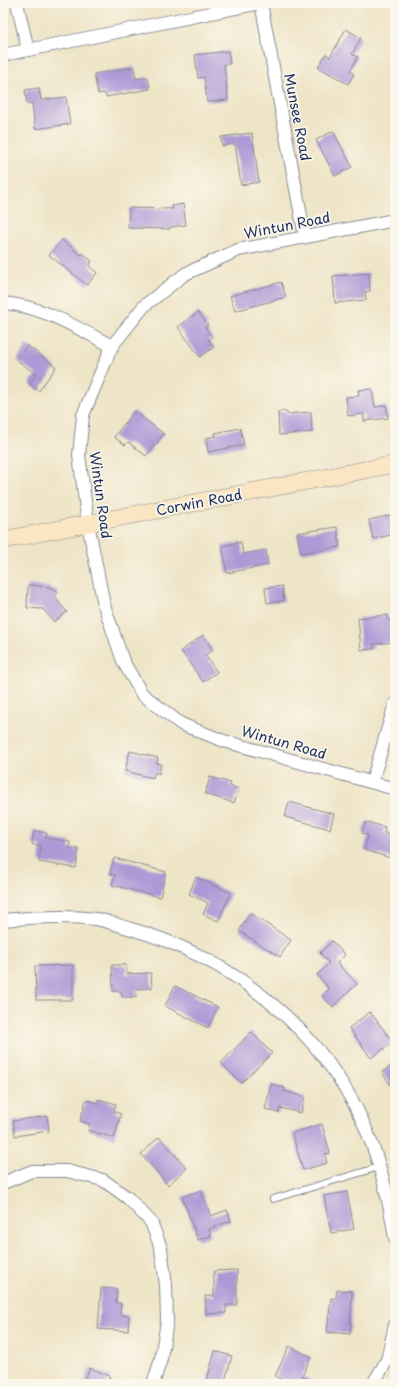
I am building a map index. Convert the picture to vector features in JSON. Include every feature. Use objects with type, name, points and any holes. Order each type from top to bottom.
[{"type":"main road","name":"Corwin Road","points":[[3,540],[395,464]]},
{"type":"street","points":[[17,3],[28,50]]},
{"type":"street","points":[[3,55],[260,3]]},
{"type":"street","name":"Munsee Road","points":[[260,3],[304,237]]},
{"type":"street","name":"Wintun Road","points":[[395,220],[238,250],[184,274],[144,306],[112,346],[83,415],[79,455],[88,524],[104,605],[123,661],[142,694],[180,724],[224,741],[395,789]]},
{"type":"street","points":[[3,303],[38,310],[63,320],[112,346]]},
{"type":"street","points":[[372,782],[395,704]]},
{"type":"street","points":[[3,920],[40,916],[97,919],[151,934],[204,957],[248,984],[288,1016],[319,1050],[362,1119],[389,1201],[395,1238]]},
{"type":"street","points":[[3,1183],[32,1171],[67,1171],[103,1180],[128,1198],[151,1222],[161,1248],[166,1285],[167,1314],[161,1359],[153,1384]]},
{"type":"street","points":[[373,1384],[387,1360],[395,1325]]},
{"type":"lane","points":[[273,1199],[379,1167]]},
{"type":"building","points":[[346,29],[361,38],[352,54],[358,57],[350,71],[354,74],[348,84],[318,67],[326,54],[330,57]]},
{"type":"building","points":[[228,51],[230,64],[224,64],[228,100],[207,102],[204,77],[198,78],[195,55]]},
{"type":"building","points":[[134,67],[136,79],[148,77],[150,89],[106,97],[105,93],[98,94],[94,74]]},
{"type":"building","points":[[39,88],[41,100],[66,97],[70,124],[35,129],[32,103],[27,104],[25,90]]},
{"type":"building","points":[[333,131],[352,167],[335,176],[316,140]]},
{"type":"building","points":[[252,133],[259,182],[241,185],[235,144],[222,146],[221,137]]},
{"type":"building","points":[[183,204],[186,225],[170,227],[170,229],[128,228],[129,208],[173,209],[172,206]]},
{"type":"building","points":[[62,240],[81,255],[82,253],[92,261],[89,266],[97,273],[87,285],[49,255]]},
{"type":"building","points":[[369,273],[370,291],[365,292],[366,300],[335,303],[333,276]]},
{"type":"building","points":[[281,282],[286,297],[235,311],[230,296]]},
{"type":"building","points":[[198,312],[208,325],[205,327],[212,337],[208,340],[214,347],[200,357],[178,327]]},
{"type":"building","points":[[27,345],[56,367],[39,391],[29,384],[36,374],[17,360]]},
{"type":"building","points":[[372,389],[375,407],[386,405],[388,418],[364,421],[364,414],[348,416],[346,397],[359,396],[358,390]]},
{"type":"building","points":[[134,411],[164,434],[146,456],[128,442],[125,445],[114,437]]},
{"type":"building","points":[[286,411],[287,414],[311,412],[312,432],[279,435],[278,412]]},
{"type":"building","points":[[240,428],[244,445],[208,452],[206,438],[216,436],[215,433]]},
{"type":"building","points":[[395,514],[395,534],[373,539],[369,520]]},
{"type":"building","points":[[337,527],[340,547],[301,553],[297,533]]},
{"type":"building","points":[[241,542],[243,554],[266,550],[268,565],[227,573],[222,546]]},
{"type":"building","points":[[28,585],[49,587],[58,591],[55,598],[67,612],[54,622],[43,609],[27,608]]},
{"type":"building","points":[[282,586],[284,601],[267,603],[265,588]]},
{"type":"building","points":[[388,615],[388,620],[395,619],[395,642],[373,644],[374,649],[361,650],[358,618]]},
{"type":"building","points":[[203,635],[213,650],[205,655],[217,672],[203,682],[181,651]]},
{"type":"building","points":[[130,751],[158,758],[157,763],[161,764],[159,774],[155,772],[153,778],[125,771]]},
{"type":"building","points":[[210,777],[231,783],[230,786],[239,789],[234,803],[205,794]]},
{"type":"building","points":[[289,802],[334,814],[330,829],[285,817]]},
{"type":"building","points":[[366,822],[385,827],[384,833],[395,836],[395,845],[391,858],[364,850],[368,835],[362,833]]},
{"type":"building","points":[[34,831],[47,833],[46,838],[70,842],[69,848],[79,849],[76,868],[39,862],[41,846],[32,844]]},
{"type":"building","points":[[114,858],[166,872],[160,897],[112,885],[115,875],[110,874]]},
{"type":"building","points":[[196,877],[231,893],[218,921],[203,914],[208,903],[189,894]]},
{"type":"building","points":[[250,913],[291,940],[280,957],[239,931]]},
{"type":"building","points":[[332,941],[345,955],[337,963],[357,984],[333,1007],[322,996],[329,989],[317,975],[329,963],[320,953]]},
{"type":"building","points":[[73,965],[73,1000],[36,1000],[35,966]]},
{"type":"building","points":[[112,965],[126,965],[126,974],[151,973],[152,988],[136,989],[136,997],[122,997],[121,991],[113,991]]},
{"type":"building","points":[[175,986],[218,1007],[208,1028],[165,1006]]},
{"type":"building","points":[[370,1012],[393,1042],[371,1058],[349,1028]]},
{"type":"building","points":[[251,1032],[272,1053],[241,1083],[221,1063]]},
{"type":"building","points":[[395,1063],[395,1092],[382,1072]]},
{"type":"building","points":[[271,1084],[285,1088],[284,1091],[305,1097],[301,1113],[280,1108],[279,1113],[265,1109]]},
{"type":"building","points":[[98,1099],[116,1104],[114,1112],[121,1114],[114,1138],[88,1130],[90,1124],[80,1121],[86,1100],[97,1103]]},
{"type":"building","points":[[47,1116],[49,1131],[15,1136],[13,1121]]},
{"type":"building","points":[[322,1124],[330,1153],[325,1154],[327,1163],[303,1170],[292,1133]]},
{"type":"building","points":[[159,1137],[187,1168],[168,1185],[141,1154]]},
{"type":"building","points":[[201,1190],[211,1216],[227,1210],[231,1221],[209,1229],[211,1236],[198,1240],[182,1197]]},
{"type":"building","points":[[347,1192],[354,1229],[331,1233],[324,1196]]},
{"type":"building","points":[[237,1270],[237,1305],[226,1305],[226,1313],[206,1314],[205,1296],[214,1296],[214,1271]]},
{"type":"building","points":[[101,1288],[117,1289],[116,1303],[121,1303],[120,1315],[129,1316],[128,1331],[98,1329]]},
{"type":"building","points":[[337,1290],[352,1291],[350,1334],[327,1332],[331,1298],[336,1298]]},
{"type":"building","points":[[289,1346],[311,1357],[302,1376],[318,1384],[290,1384],[275,1376]]},
{"type":"building","points":[[215,1351],[232,1356],[224,1384],[206,1384]]},
{"type":"building","points":[[90,1368],[110,1376],[107,1384],[83,1384]]}]
